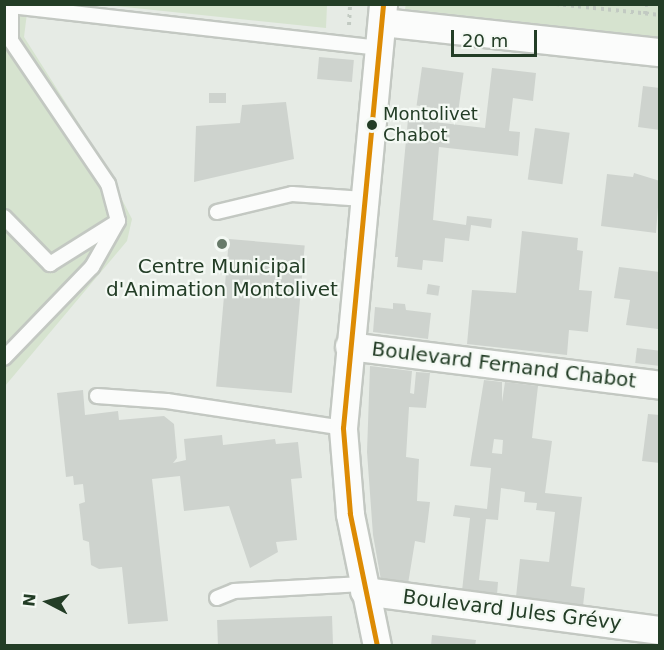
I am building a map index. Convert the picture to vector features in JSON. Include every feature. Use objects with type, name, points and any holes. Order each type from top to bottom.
[{"type":"street","points":[[377,645],[363,587],[350,513],[343,428],[349,346],[382,25],[660,52]]},
{"type":"street","name":"Boulevard Fernand Chabot","points":[[349,346],[660,385]]},
{"type":"street","name":"Boulevard Jules Grévy","points":[[363,587],[660,630]]},
{"type":"lane","points":[[4,358],[92,267],[118,221],[108,184],[11,41],[8,6],[382,25]]},
{"type":"lane","points":[[217,212],[292,194],[364,199]]},
{"type":"lane","points":[[4,217],[50,264],[118,221]]},
{"type":"lane","points":[[97,396],[167,401],[343,428]]},
{"type":"lane","points":[[217,598],[234,591],[363,587]]},
{"type":"path","points":[[556,4],[660,15]]},
{"type":"path","points":[[645,14],[646,4]]},
{"type":"green space","points":[[406,4],[659,5],[659,37],[405,9]]},
{"type":"green space","points":[[5,5],[28,5],[24,37],[99,155],[132,219],[127,241],[5,386]]},
{"type":"green space","points":[[106,5],[327,5],[326,28]]},
{"type":"building","points":[[319,57],[354,60],[352,82],[317,79]]},
{"type":"building","points":[[422,67],[464,73],[458,111],[417,106]]},
{"type":"building","points":[[492,68],[536,73],[533,101],[513,98],[509,131],[520,132],[518,156],[439,147],[433,220],[466,225],[467,216],[492,219],[491,228],[471,225],[469,241],[445,238],[443,262],[423,260],[422,270],[397,267],[398,257],[395,257],[408,119],[485,128]]},
{"type":"building","points":[[643,86],[660,88],[660,130],[638,127]]},
{"type":"building","points":[[209,93],[226,93],[226,103],[209,103]]},
{"type":"building","points":[[286,102],[294,159],[194,182],[196,126],[240,123],[242,105]]},
{"type":"building","points":[[535,128],[570,133],[562,184],[528,179]]},
{"type":"building","points":[[634,173],[660,181],[656,233],[601,226],[607,174],[633,177]]},
{"type":"building","points":[[522,231],[578,238],[577,250],[583,251],[579,290],[592,291],[588,332],[569,330],[567,355],[467,344],[472,290],[516,293]]},
{"type":"building","points":[[229,239],[305,246],[292,393],[216,386]]},
{"type":"building","points":[[619,267],[660,272],[658,329],[626,325],[630,300],[614,298]]},
{"type":"building","points":[[428,284],[440,286],[438,296],[426,294]]},
{"type":"building","points":[[393,303],[405,304],[406,310],[431,313],[428,339],[373,332],[375,307],[393,309]]},
{"type":"building","points":[[637,348],[660,351],[658,366],[635,363]]},
{"type":"building","points":[[370,366],[412,371],[410,393],[414,394],[416,372],[430,373],[426,408],[409,407],[406,457],[419,459],[417,501],[430,502],[425,543],[415,541],[408,584],[381,580],[373,535],[367,452]]},
{"type":"building","points":[[484,380],[502,382],[502,402],[505,382],[538,386],[532,438],[552,441],[545,493],[582,497],[571,586],[585,588],[583,606],[516,597],[520,559],[549,562],[555,512],[536,510],[537,503],[524,502],[525,492],[501,488],[498,520],[486,519],[479,580],[498,582],[497,595],[462,591],[470,518],[453,516],[455,505],[487,509],[491,468],[470,466]],"holes":[[[494,439],[503,440],[502,454],[492,453]]]},
{"type":"building","points":[[83,390],[85,415],[118,411],[119,420],[164,416],[174,424],[177,458],[173,463],[186,460],[184,439],[222,435],[223,445],[275,439],[276,444],[298,442],[302,478],[291,479],[297,540],[276,542],[278,552],[250,568],[229,506],[184,511],[180,476],[152,479],[168,621],[128,624],[122,567],[99,569],[91,565],[89,542],[83,540],[79,504],[85,502],[83,484],[74,485],[73,476],[66,477],[57,393]]},
{"type":"building","points":[[648,414],[660,415],[660,463],[642,461]]},
{"type":"building","points":[[332,616],[333,646],[218,646],[217,620]]},
{"type":"building","points":[[432,635],[476,640],[475,646],[431,646]]},
{"type":"transit line","points":[[377,646],[350,514],[343,428],[383,4]]},
{"type":"place","name":"Montolivet Chabot","points":[[372,125]]},
{"type":"place","name":"Centre Municipal d'Animation Montolivet","points":[[222,244]]}]
